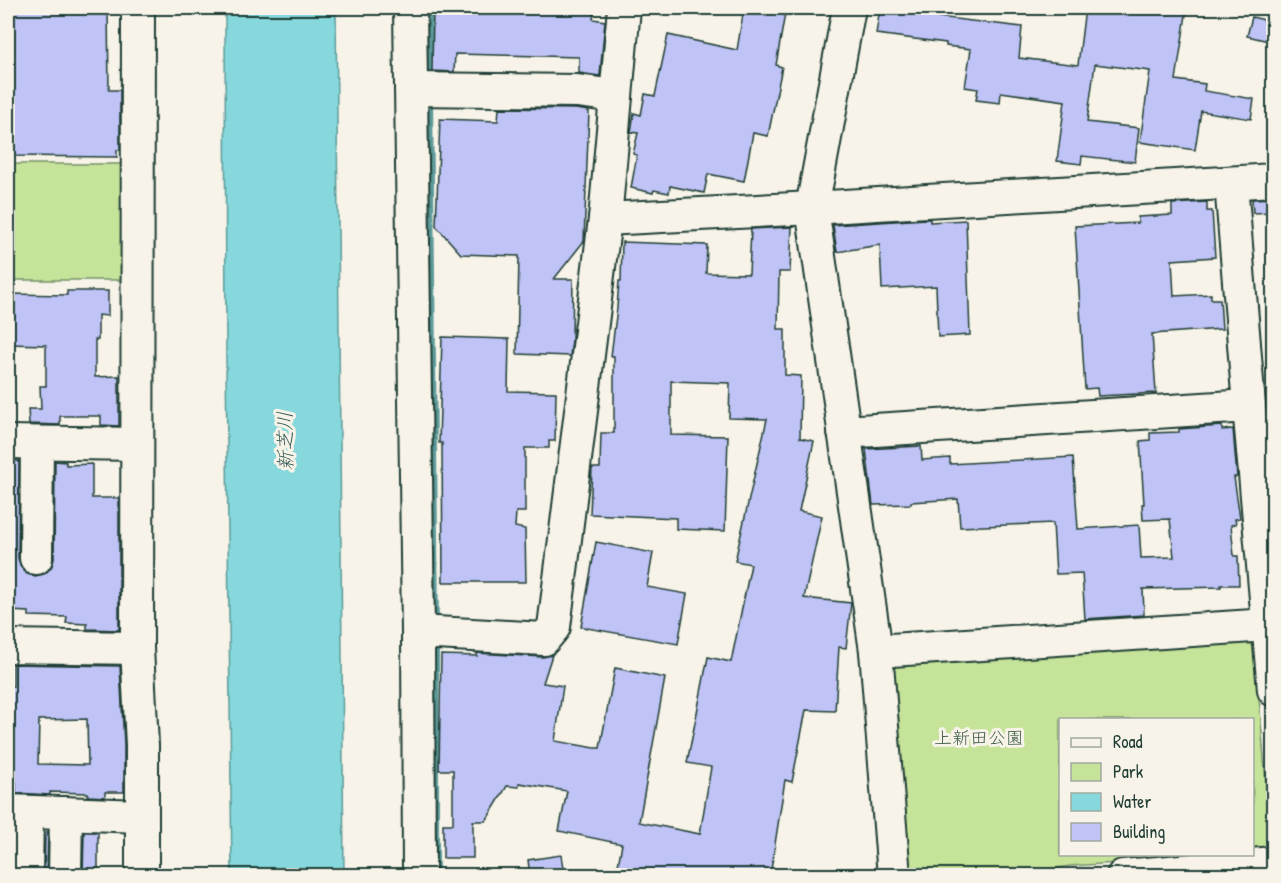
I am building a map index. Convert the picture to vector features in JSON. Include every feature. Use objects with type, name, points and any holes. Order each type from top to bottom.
[{"type":"street","points":[[138,8],[137,648],[142,745],[142,876]]},
{"type":"street","points":[[410,8],[418,632],[418,876]]},
{"type":"street","points":[[418,632],[544,639],[554,627],[605,219],[624,8]]},
{"type":"street","points":[[849,8],[812,208],[876,651],[894,876]]},
{"type":"street","points":[[411,89],[577,91],[616,96]]},
{"type":"street","points":[[605,219],[1274,180]]},
{"type":"street","points":[[1231,183],[1249,406],[1267,545],[1268,625],[1274,690]]},
{"type":"street","points":[[843,432],[1249,406]]},
{"type":"street","points":[[36,558],[22,443],[137,444]]},
{"type":"street","points":[[876,651],[1268,625]]},
{"type":"street","points":[[8,646],[137,648]]},
{"type":"street","points":[[26,876],[17,812],[141,816]]},
{"type":"street","points":[[65,876],[66,813]]},
{"type":"street","points":[[1122,876],[1274,863]]},
{"type":"green space","points":[[8,164],[124,164],[124,280],[8,280]]},
{"type":"green space","name":"上新田公園","points":[[1247,640],[1255,648],[1271,844],[1262,853],[1254,854],[1254,718],[1059,718],[1059,856],[1227,856],[1070,866],[1019,875],[909,875],[890,669],[898,661]]},
{"type":"water","name":"新芝川","points":[[225,8],[336,8],[344,875],[232,875],[226,361]]},
{"type":"building","points":[[8,8],[108,8],[109,90],[120,90],[120,150],[117,150],[117,157],[8,156]]},
{"type":"building","points":[[433,8],[595,8],[593,19],[605,21],[600,75],[579,73],[579,57],[455,54],[454,72],[432,71]]},
{"type":"building","points":[[744,8],[786,8],[776,65],[782,67],[768,136],[753,133],[744,181],[708,174],[704,193],[670,186],[669,193],[654,190],[653,193],[631,188],[637,155],[633,154],[638,133],[631,132],[634,113],[641,115],[645,94],[655,96],[668,35],[737,50]]},
{"type":"building","points":[[880,8],[1022,27],[1019,58],[1078,65],[1085,8],[1187,8],[1176,80],[1205,84],[1204,91],[1254,99],[1251,119],[1201,111],[1195,150],[1140,142],[1150,71],[1095,64],[1087,122],[1139,128],[1135,162],[1082,156],[1081,164],[1057,161],[1065,101],[1001,92],[1000,103],[976,100],[978,89],[965,87],[971,49],[946,46],[946,43],[876,34]]},
{"type":"building","points":[[1252,17],[1273,22],[1269,41],[1247,36]]},
{"type":"building","points":[[499,108],[589,111],[584,241],[554,279],[573,279],[570,356],[517,354],[519,256],[461,254],[436,226],[440,119],[498,121]]},
{"type":"building","points":[[1274,198],[1274,212],[1253,213],[1252,199]]},
{"type":"building","points":[[1207,202],[1207,211],[1212,211],[1215,257],[1172,260],[1174,296],[1211,294],[1211,299],[1220,299],[1222,329],[1152,334],[1156,393],[1098,396],[1097,388],[1085,389],[1075,226],[1138,223],[1138,217],[1172,215],[1172,204]]},
{"type":"building","points":[[930,219],[930,222],[966,220],[970,335],[938,337],[936,286],[882,289],[880,245],[837,252],[833,225]]},
{"type":"building","points":[[792,227],[790,272],[779,272],[778,329],[785,329],[785,375],[801,376],[800,438],[814,441],[799,511],[822,516],[804,598],[851,603],[846,648],[839,647],[835,711],[806,710],[792,782],[785,780],[770,876],[616,876],[622,844],[559,831],[567,791],[519,783],[519,787],[507,786],[486,821],[473,821],[473,858],[443,858],[443,824],[453,824],[453,770],[439,770],[441,655],[477,656],[477,653],[543,657],[552,655],[543,683],[563,686],[555,741],[595,748],[600,748],[615,668],[665,678],[639,822],[700,834],[711,767],[687,763],[708,657],[731,662],[751,564],[735,561],[767,419],[729,418],[730,383],[671,381],[671,435],[728,436],[725,531],[676,529],[676,518],[590,514],[592,468],[600,468],[601,433],[614,433],[614,356],[611,356],[619,281],[621,281],[622,242],[707,245],[706,273],[749,274],[751,229]]},
{"type":"building","points":[[67,291],[108,291],[108,316],[98,315],[95,377],[119,376],[119,426],[101,425],[101,416],[60,416],[60,425],[29,424],[28,409],[41,409],[40,386],[46,386],[46,345],[8,344],[8,294],[67,295]]},
{"type":"building","points":[[442,337],[509,339],[508,391],[556,392],[555,441],[549,441],[549,448],[525,448],[525,512],[516,512],[515,527],[525,529],[526,582],[443,582],[442,443],[439,443]]},
{"type":"building","points":[[1222,426],[1222,430],[1233,429],[1237,477],[1234,477],[1240,518],[1235,519],[1236,524],[1231,525],[1234,556],[1238,556],[1239,585],[1143,589],[1144,615],[1085,619],[1082,573],[1056,574],[1053,523],[960,527],[958,499],[873,505],[866,449],[921,446],[922,460],[950,458],[950,464],[1073,457],[1078,529],[1139,525],[1141,558],[1174,557],[1170,519],[1143,520],[1140,441],[1150,440],[1150,433],[1179,432],[1179,429]]},
{"type":"building","points":[[8,461],[19,461],[18,558],[27,574],[35,576],[44,574],[51,568],[54,559],[55,461],[66,462],[66,465],[92,464],[92,498],[119,498],[119,630],[87,629],[87,624],[66,623],[67,617],[29,616],[29,612],[8,611]]},
{"type":"building","points":[[596,542],[653,553],[647,587],[687,594],[678,644],[581,627]]},
{"type":"building","points":[[13,664],[120,666],[124,792],[105,792],[105,797],[88,796],[88,793],[50,792],[50,795],[16,793],[16,782],[8,782],[8,686],[13,686]],"holes":[[[87,719],[88,765],[38,764],[39,720]]]},
{"type":"building","points":[[45,832],[48,832],[47,876],[44,876]]},
{"type":"building","points":[[84,832],[98,832],[98,876],[83,876]]},
{"type":"building","points":[[561,855],[564,876],[530,876],[528,860]]},
{"type":"waterway","points":[[429,8],[430,79]]},
{"type":"waterway","points":[[430,98],[436,625]]},
{"type":"waterway","points":[[436,641],[436,876]]}]
